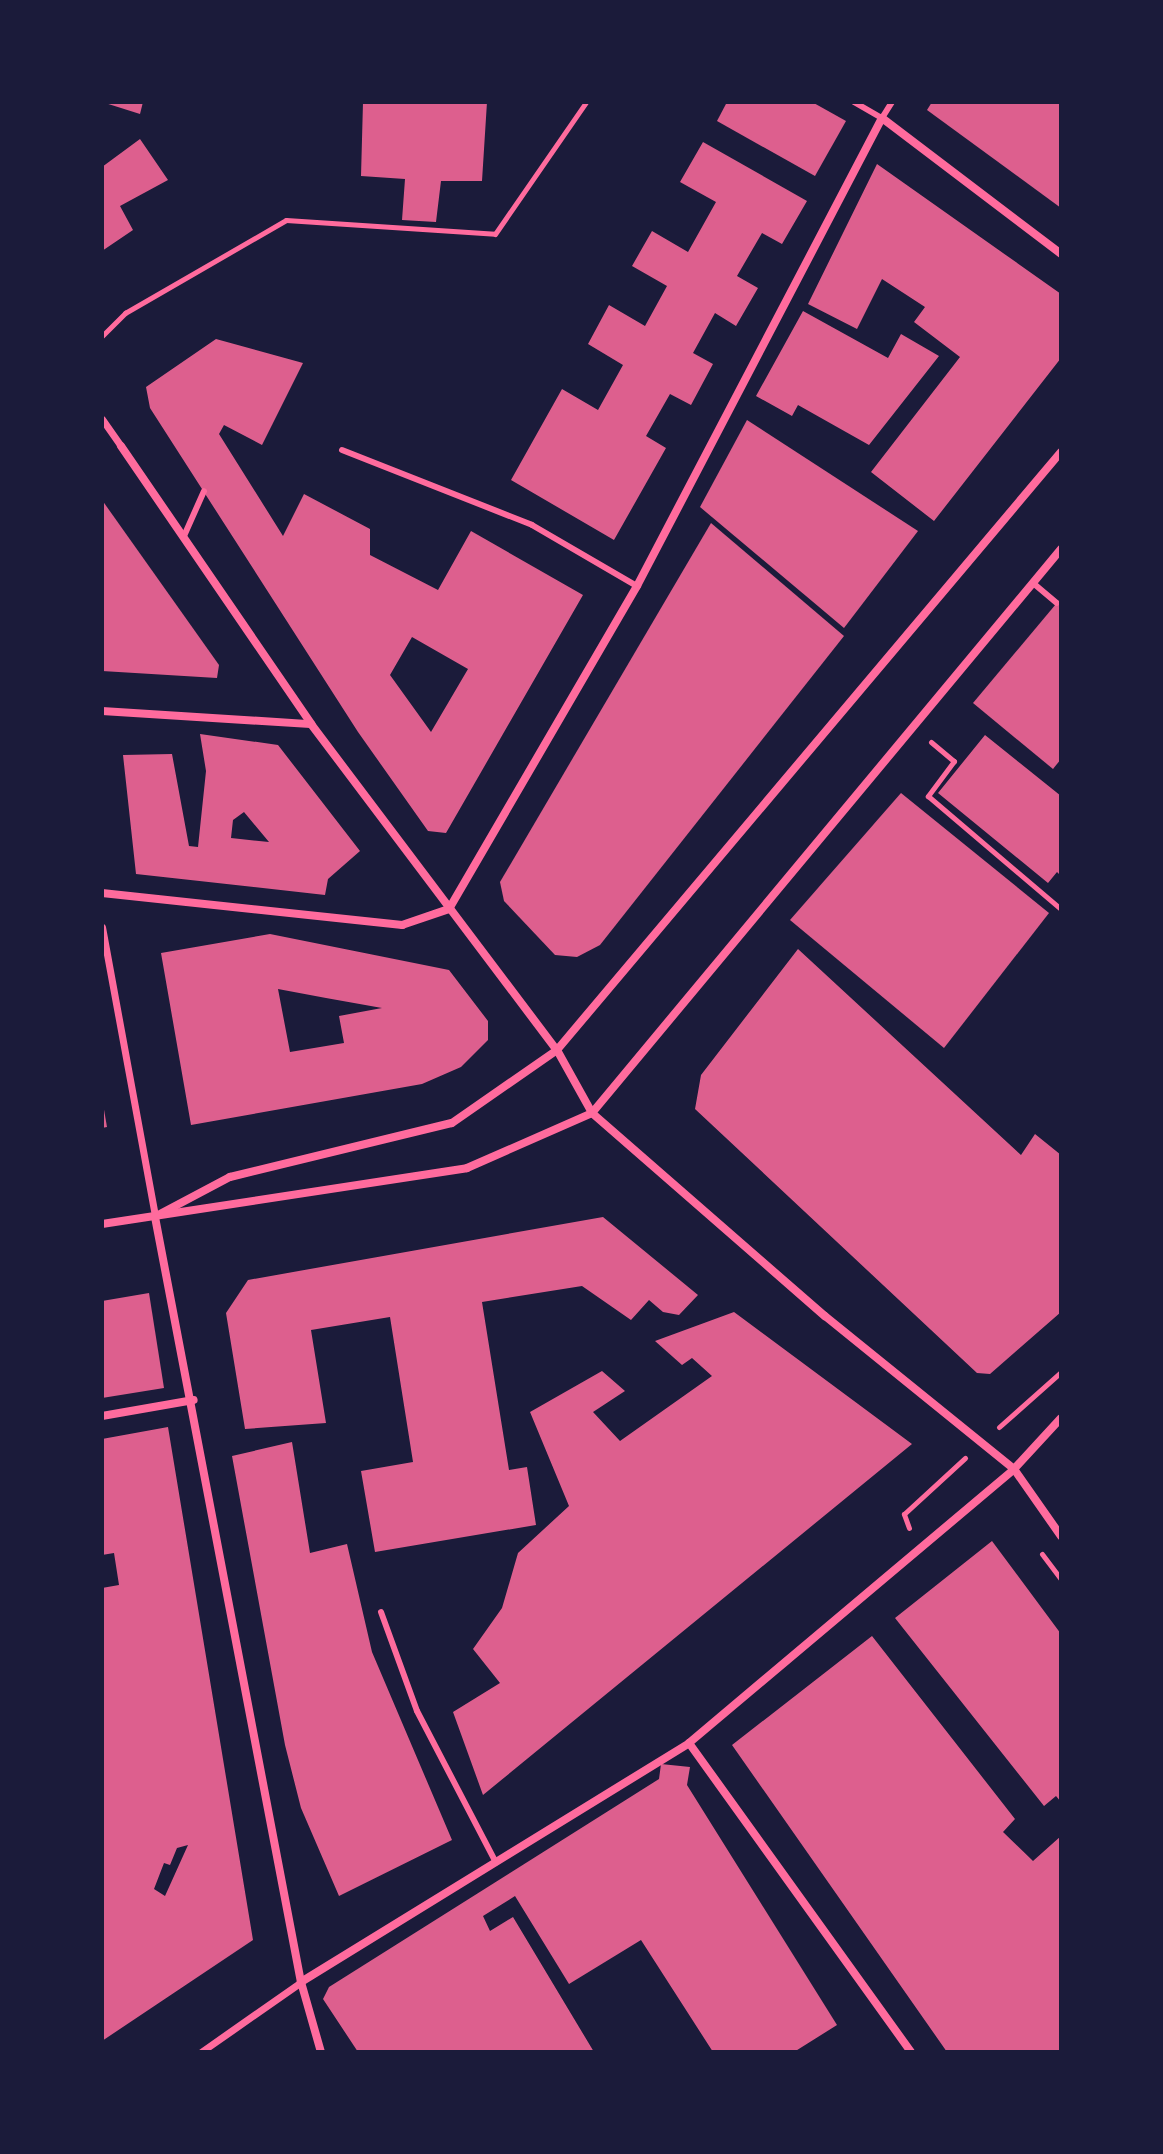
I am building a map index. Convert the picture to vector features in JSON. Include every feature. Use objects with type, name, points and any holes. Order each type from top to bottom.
[{"type":"street","points":[[102,893],[402,925],[449,909],[637,586],[882,118],[1061,254]]},
{"type":"street","points":[[102,419],[311,724],[557,1050],[592,1113],[825,1316],[1014,1469],[1061,1536]]},
{"type":"street","points":[[155,1217],[230,1177],[452,1123],[557,1050],[1061,452]]},
{"type":"street","points":[[102,1224],[467,1168],[592,1113],[1061,549]]},
{"type":"street","points":[[102,711],[311,724]]},
{"type":"street","points":[[102,927],[155,1217],[194,1400],[301,1982],[321,2052]]},
{"type":"street","points":[[102,1416],[194,1400]]},
{"type":"street","points":[[201,2052],[301,1982],[689,1743],[1014,1469],[1061,1418]]},
{"type":"street","points":[[689,1743],[911,2052]]},
{"type":"lane","points":[[854,102],[882,118],[892,102]]},
{"type":"lane","points":[[342,450],[532,525],[637,586]]},
{"type":"lane","points":[[184,536],[204,491]]},
{"type":"lane","points":[[1033,583],[1057,603]]},
{"type":"lane","points":[[381,1612],[417,1711],[497,1864]]},
{"type":"path","points":[[102,336],[125,313],[286,220],[495,234],[586,102]]},
{"type":"path","points":[[915,728],[954,761],[928,796],[1061,909]]},
{"type":"building","points":[[102,102],[143,102],[140,114]]},
{"type":"building","points":[[363,102],[487,102],[482,181],[441,181],[436,222],[402,220],[405,179],[361,176]]},
{"type":"building","points":[[727,102],[812,102],[846,121],[815,176],[717,121]]},
{"type":"building","points":[[932,102],[1061,102],[1061,208],[927,110]]},
{"type":"building","points":[[140,139],[168,180],[120,206],[133,230],[102,251],[102,167]]},
{"type":"building","points":[[703,142],[807,201],[782,244],[762,233],[737,276],[758,288],[736,326],[715,313],[693,353],[713,364],[691,405],[670,394],[646,436],[666,448],[614,540],[511,480],[562,389],[598,410],[623,365],[588,344],[609,305],[645,326],[667,286],[632,266],[652,231],[688,252],[716,202],[680,182]]},
{"type":"building","points":[[877,164],[1061,294],[1061,358],[934,521],[871,472],[960,357],[914,322],[925,307],[882,279],[857,329],[808,304]]},
{"type":"building","points":[[803,311],[888,358],[901,334],[939,356],[869,445],[798,405],[792,416],[756,396]]},
{"type":"building","points":[[216,339],[303,363],[262,445],[224,425],[219,434],[283,536],[304,494],[370,529],[370,555],[438,590],[471,531],[583,595],[446,833],[428,831],[358,732],[150,408],[146,387]],"holes":[[[412,637],[468,669],[431,732],[390,675]]]},
{"type":"building","points":[[747,420],[918,531],[844,628],[700,507]]},
{"type":"building","points":[[102,500],[219,665],[217,678],[102,671]]},
{"type":"building","points":[[711,523],[844,636],[600,945],[577,957],[555,955],[504,901],[500,882]]},
{"type":"building","points":[[1061,598],[1061,759],[1053,769],[973,703]]},
{"type":"building","points":[[200,734],[278,745],[360,851],[328,879],[325,895],[136,874],[123,755],[172,754],[189,846],[198,847],[206,771]],"holes":[[[244,812],[269,842],[231,838],[233,820]]]},
{"type":"building","points":[[985,735],[1061,796],[1061,876],[1057,872],[1048,883],[938,793]]},
{"type":"building","points":[[901,793],[1049,913],[944,1048],[790,920]]},
{"type":"building","points":[[270,934],[449,970],[488,1021],[488,1040],[461,1067],[422,1084],[191,1125],[161,953]],"holes":[[[278,989],[382,1008],[339,1016],[344,1043],[290,1052]]]},
{"type":"building","points":[[798,949],[1021,1155],[1035,1134],[1061,1155],[1061,1312],[990,1374],[977,1373],[695,1109],[701,1075]]},
{"type":"building","points":[[102,1098],[107,1127],[102,1128]]},
{"type":"building","points":[[603,1217],[698,1295],[679,1315],[663,1312],[649,1300],[631,1320],[582,1286],[482,1302],[509,1470],[527,1467],[536,1525],[375,1552],[361,1471],[413,1462],[390,1317],[311,1330],[326,1423],[245,1429],[226,1313],[248,1280]]},
{"type":"building","points":[[149,1293],[164,1388],[102,1398],[102,1301]]},
{"type":"building","points":[[734,1312],[912,1444],[483,1795],[453,1712],[500,1683],[473,1649],[502,1608],[518,1553],[569,1506],[530,1412],[602,1371],[625,1391],[593,1412],[620,1441],[712,1376],[692,1358],[682,1365],[655,1341]]},
{"type":"building","points":[[168,1427],[253,1940],[102,2041],[102,1588],[119,1585],[114,1553],[102,1555],[102,1439]],"holes":[[[188,1845],[165,1896],[154,1889],[164,1863],[170,1865],[177,1848]]]},
{"type":"building","points":[[292,1442],[310,1553],[347,1544],[372,1652],[452,1840],[339,1896],[301,1808],[285,1745],[232,1456]]},
{"type":"building","points":[[992,1541],[1061,1634],[1061,1802],[1056,1796],[1044,1806],[895,1618]]},
{"type":"building","points":[[872,1636],[1015,1819],[1003,1832],[1033,1861],[1061,1836],[1061,2052],[947,2052],[732,1745]]},
{"type":"building","points":[[661,1764],[690,1767],[687,1785],[837,2025],[794,2052],[713,2052],[641,1940],[569,1984],[515,1896],[483,1916],[490,1931],[513,1917],[594,2052],[358,2052],[323,1999],[329,1987],[659,1779]]}]
